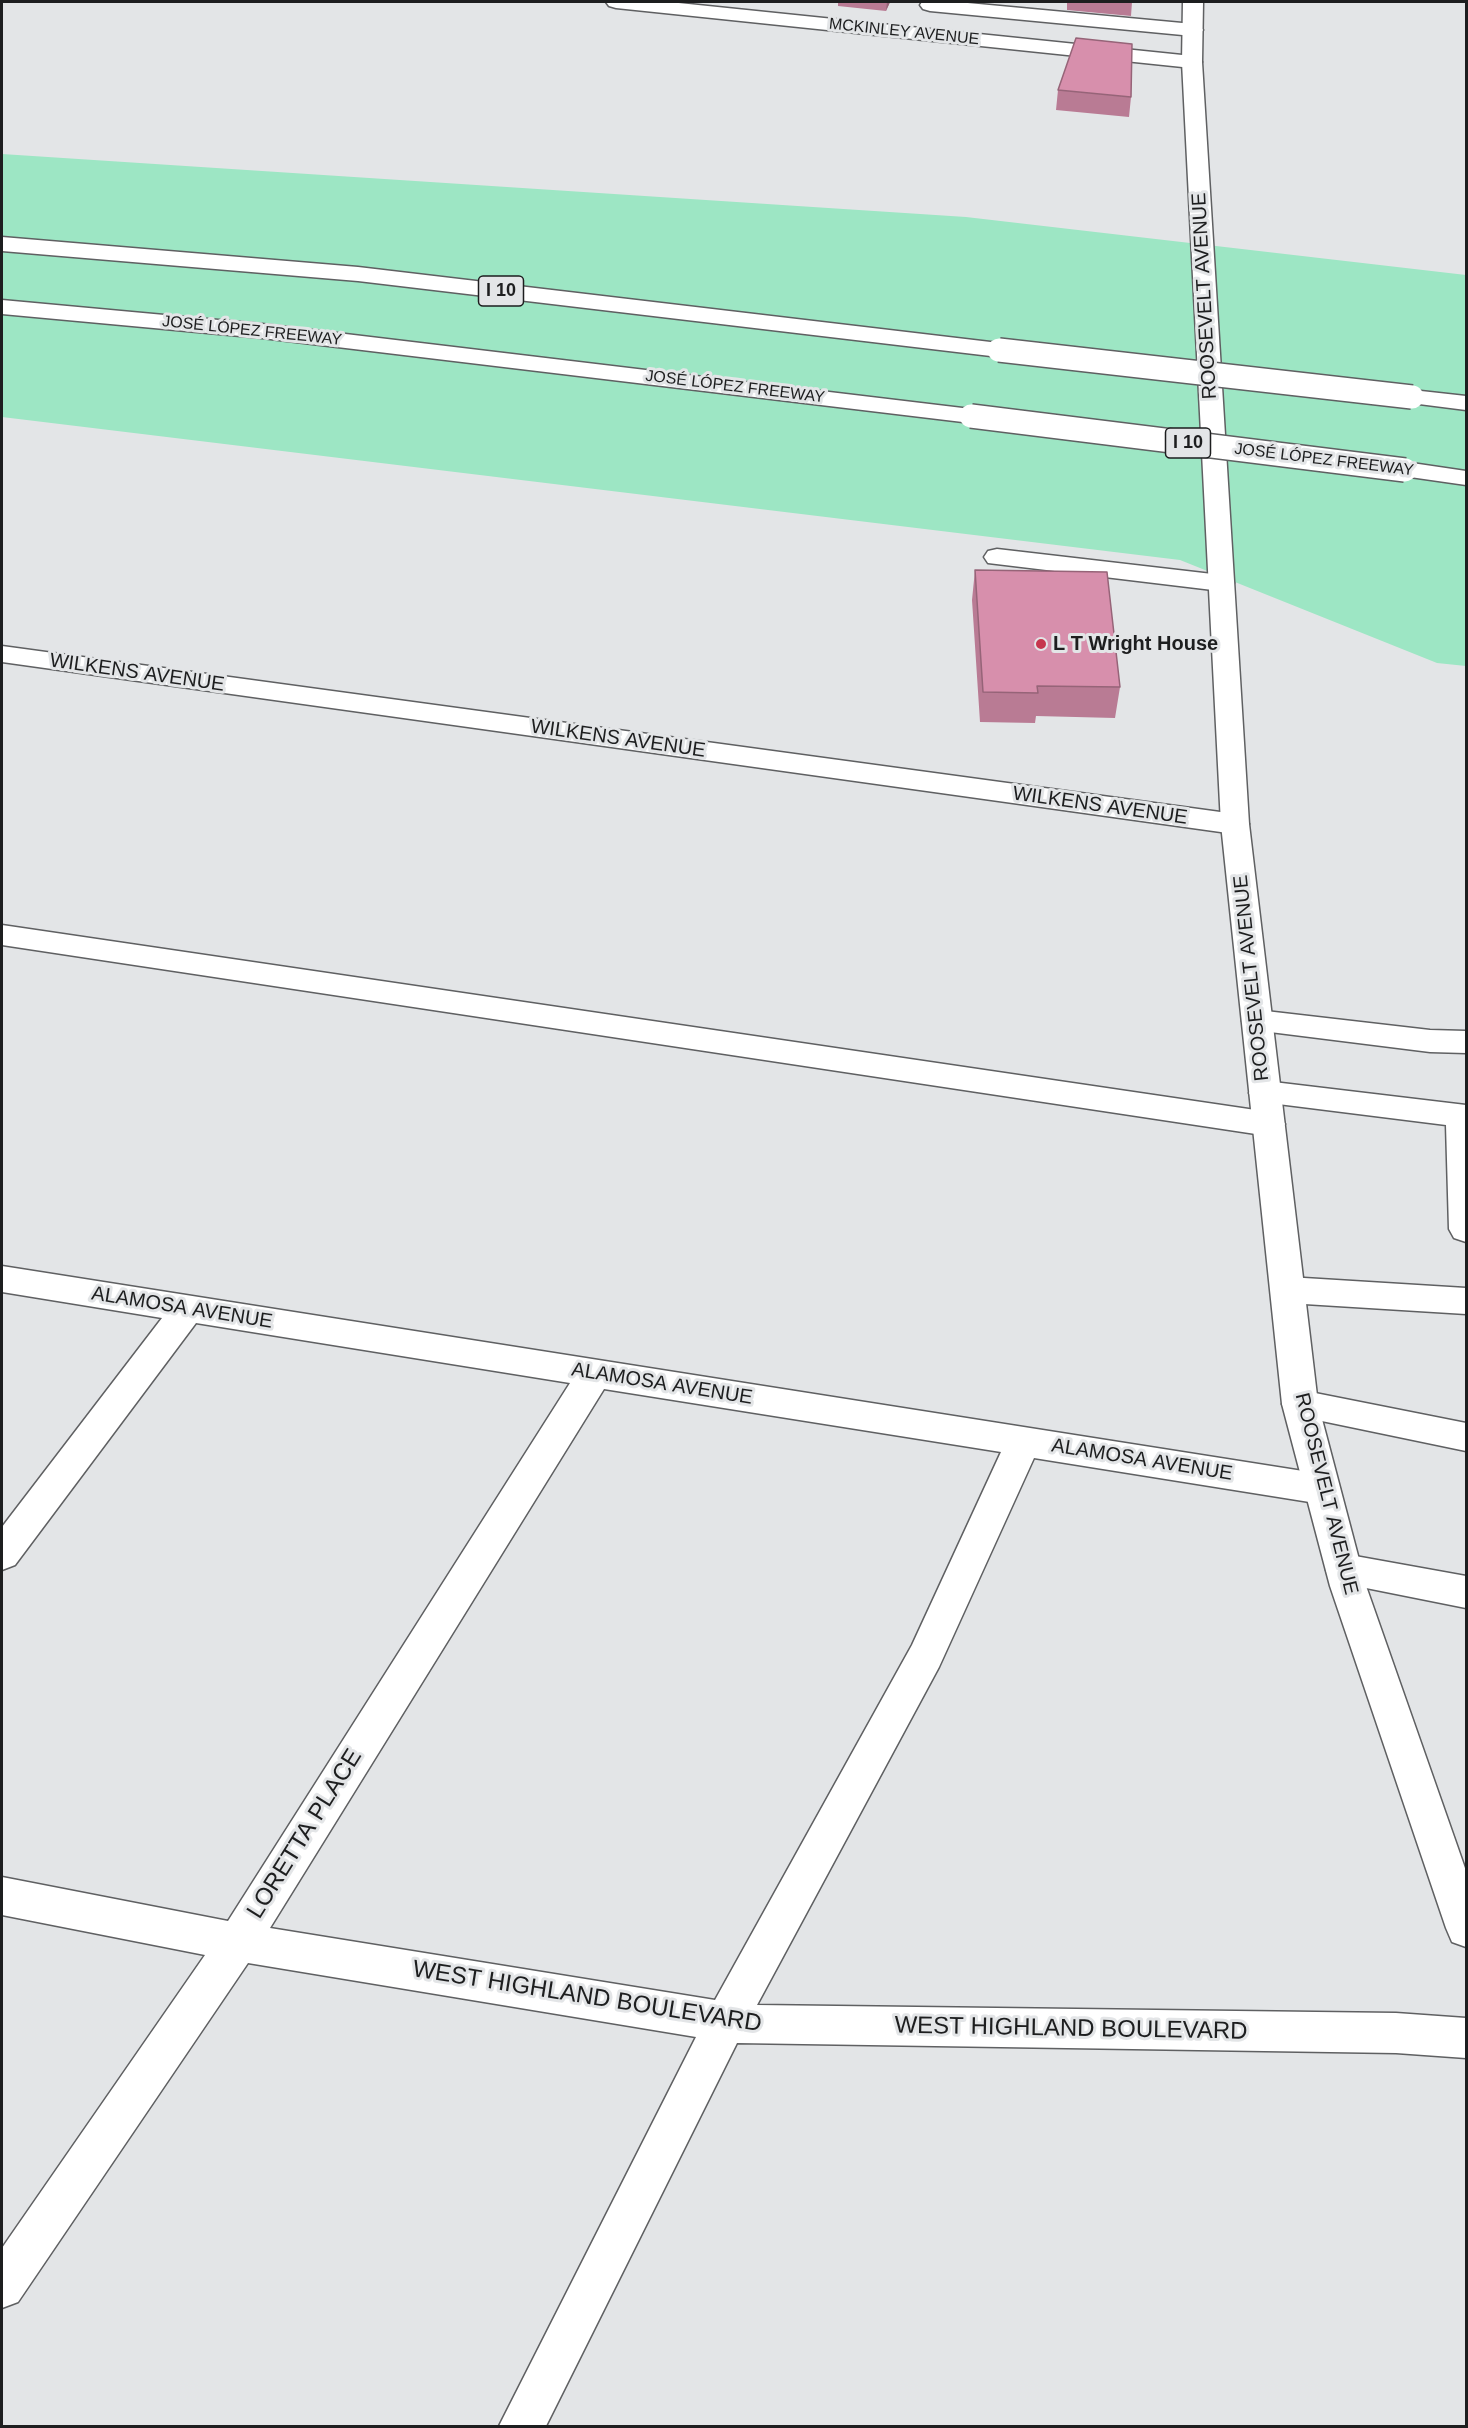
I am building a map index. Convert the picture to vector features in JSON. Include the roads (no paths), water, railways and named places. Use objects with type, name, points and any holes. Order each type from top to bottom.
[{"type":"main road","name":"MCKINLEY AVENUE","points":[[616,2],[1192,62]]},
{"type":"main road","name":"ROOSEVELT AVENUE","points":[[1193,2],[1192,62],[1235,824],[1300,1404],[1344,1570],[1467,1928]]},
{"type":"main road","points":[[930,5],[1193,30]]},
{"type":"main road","name":"I 10","points":[[2,244],[358,274],[1467,403]]},
{"type":"main road","name":"JOSÉ LÓPEZ FREEWAY","points":[[2,307],[262,330],[1467,478]]},
{"type":"main road","points":[[997,557],[1221,583]]},
{"type":"main road","name":"WILKENS AVENUE","points":[[2,654],[1235,824]]},
{"type":"main road","points":[[2,935],[1267,1108],[1462,1115],[1467,1228]]},
{"type":"main road","points":[[1257,1021],[1430,1041],[1467,1042]]},
{"type":"main road","name":"ALAMOSA AVENUE","points":[[2,1279],[1322,1489]]},
{"type":"main road","points":[[1288,1290],[1467,1301]]},
{"type":"main road","points":[[2,1554],[188,1309]]},
{"type":"main road","name":"LORETTA PLACE","points":[[2,2286],[238,1942],[595,1374]]},
{"type":"main road","points":[[1300,1404],[1467,1437]]},
{"type":"main road","points":[[522,2427],[726,2021],[926,1655],[1024,1441]]},
{"type":"main road","points":[[1344,1570],[1467,1592]]},
{"type":"main road","name":"WEST HIGHLAND BOULEVARD","points":[[2,1896],[238,1942],[760,2025],[1396,2033],[1467,2038]]},
{"type":"place","name":"L T Wright House","points":[[1041,644]]}]
